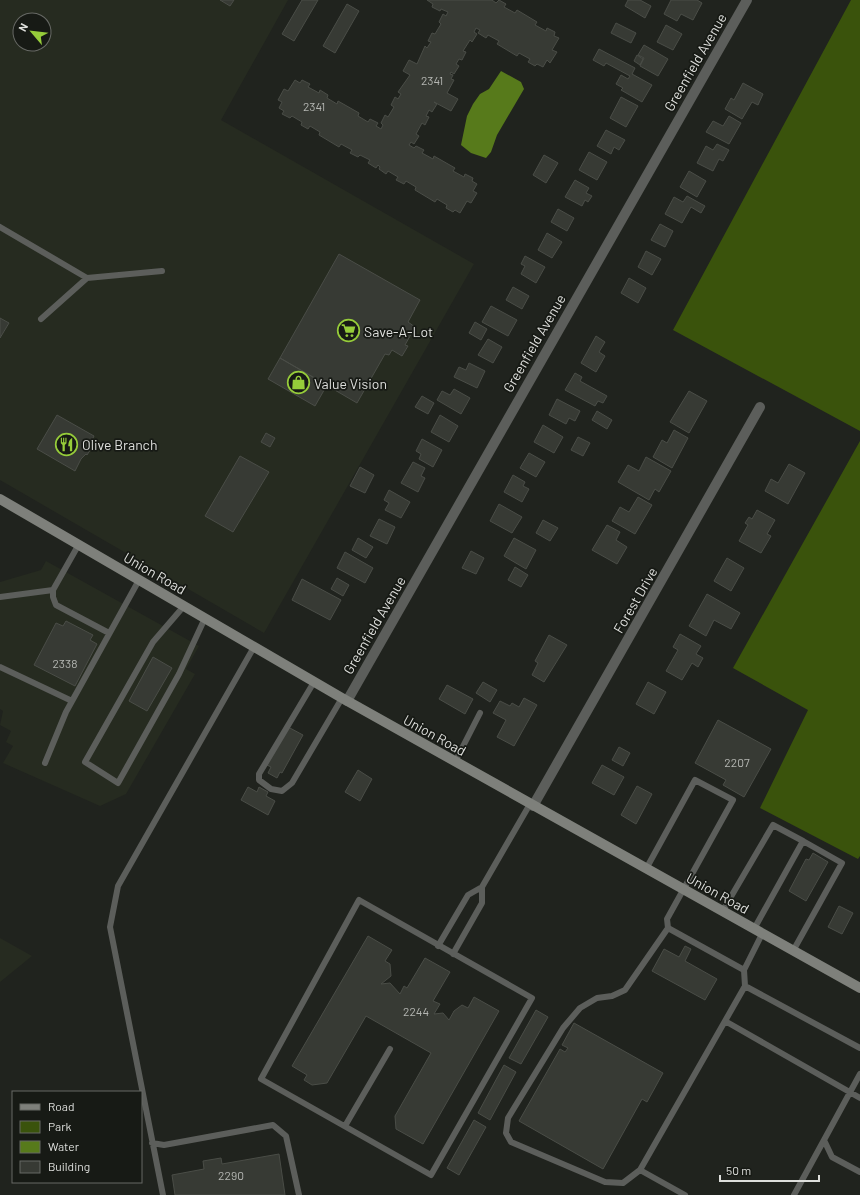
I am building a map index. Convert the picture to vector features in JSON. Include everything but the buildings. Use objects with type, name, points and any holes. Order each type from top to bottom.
[{"type":"main road","name":"Union Road","points":[[0,499],[344,700],[860,988]]},
{"type":"street","name":"Greenfield Avenue","points":[[344,700],[747,0]]},
{"type":"street","name":"Forest Drive","points":[[531,805],[760,407]]},
{"type":"lane","points":[[0,227],[87,278],[162,271]]},
{"type":"lane","points":[[42,318],[87,278]]},
{"type":"lane","points":[[79,544],[53,590],[52,597],[56,605],[109,633]]},
{"type":"lane","points":[[45,763],[72,701],[139,580]]},
{"type":"lane","points":[[0,597],[53,590]]},
{"type":"lane","points":[[184,606],[153,642],[85,762],[118,783],[179,674],[205,618]]},
{"type":"lane","points":[[142,1091],[110,927],[118,886],[254,647]]},
{"type":"lane","points":[[0,667],[72,701]]},
{"type":"lane","points":[[314,682],[259,774],[259,780],[271,789],[282,791],[292,783],[344,700]]},
{"type":"lane","points":[[455,762],[480,713]]},
{"type":"lane","points":[[646,869],[695,780],[733,800],[667,919],[668,928],[625,990],[612,996],[597,998],[580,1008],[563,1028],[508,1118],[506,1133],[511,1142],[605,1182],[623,1182],[640,1170],[745,986],[744,970],[758,932],[803,841]]},
{"type":"lane","points":[[438,946],[468,895],[482,887],[531,805]]},
{"type":"lane","points":[[722,912],[773,825],[803,841],[842,863],[793,951]]},
{"type":"lane","points":[[453,954],[482,903],[482,887]]},
{"type":"lane","points":[[359,900],[453,954],[532,998],[431,1175],[261,1079],[359,900]]},
{"type":"lane","points":[[668,928],[744,970]]},
{"type":"lane","points":[[745,986],[860,1048]]},
{"type":"lane","points":[[725,1021],[860,1098]]},
{"type":"lane","points":[[345,1126],[390,1049]]},
{"type":"lane","points":[[794,1195],[860,1074]]},
{"type":"lane","points":[[142,1092],[163,1195]]},
{"type":"lane","points":[[152,1143],[164,1145],[273,1125],[286,1136],[299,1195]]},
{"type":"lane","points":[[824,1140],[832,1157],[860,1172]]},
{"type":"lane","points":[[640,1170],[685,1195]]},
{"type":"shaded area","points":[[0,0],[288,0],[221,120],[474,264],[264,633],[0,480]]},
{"type":"shaded area","points":[[46,561],[199,646],[186,669],[195,674],[126,794],[100,806],[3,763],[13,746],[6,742],[11,731],[0,725],[3,711],[0,709],[0,582],[41,570]]},
{"type":"shaded area","points":[[0,938],[32,956],[0,982]]},
{"type":"green space","points":[[851,0],[860,0],[860,431],[673,330]]},
{"type":"green space","points":[[860,441],[860,856],[858,859],[760,808],[808,710],[733,668]]},
{"type":"water","points":[[501,71],[521,82],[524,89],[497,135],[491,152],[486,158],[471,153],[461,145],[467,116],[473,104],[480,94],[489,89]]},
{"type":"place","name":"Save-A-Lot","points":[[349,331]]},
{"type":"place","name":"Value Vision","points":[[299,383]]},
{"type":"place","name":"Olive Branch","points":[[66,444]]}]
